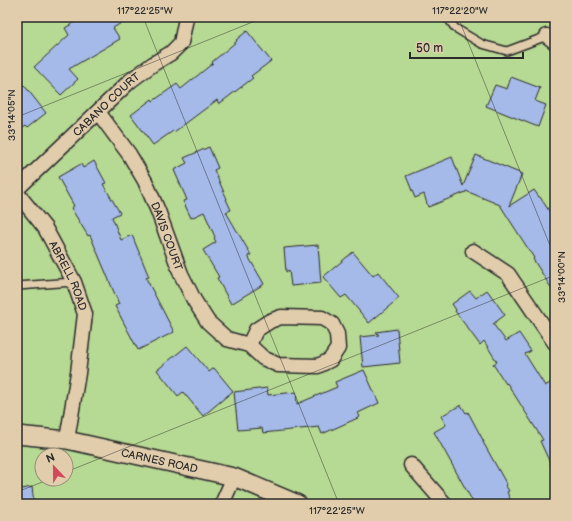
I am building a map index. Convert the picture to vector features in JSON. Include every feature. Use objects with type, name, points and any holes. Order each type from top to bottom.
[{"type":"street","name":"CABANO COURT","points":[[17,189],[130,81],[171,53],[181,44],[186,18]]},
{"type":"street","name":"DAVIS COURT","points":[[98,112],[145,181],[158,210],[181,274],[194,300],[208,322],[227,339],[249,345],[263,358],[278,365],[318,366],[330,360],[338,348],[337,334],[332,324],[322,318],[281,317],[270,321],[256,330],[249,345]]},
{"type":"street","name":"ABRELL ROAD","points":[[17,193],[45,228],[74,282],[85,314],[78,373],[67,440]]},
{"type":"street","points":[[473,251],[508,274],[555,343]]},
{"type":"street","name":"CARNES ROAD","points":[[17,435],[67,440],[234,477],[298,504]]},
{"type":"street","points":[[411,465],[444,504]]},
{"type":"street","points":[[222,504],[234,477]]},
{"type":"lane","points":[[447,17],[455,28],[482,44],[507,51],[551,39]]},
{"type":"lane","points":[[17,286],[74,282]]},
{"type":"green space","points":[[17,17],[555,17],[555,504],[17,504]]},
{"type":"building","points":[[84,17],[131,17],[113,28],[120,39],[69,69],[78,79],[61,95],[34,67],[69,35],[65,28]]},
{"type":"building","points":[[247,31],[271,61],[251,76],[253,78],[219,104],[217,100],[174,132],[173,131],[153,145],[131,115],[152,99],[153,101],[177,84],[181,89],[213,63],[212,62]]},
{"type":"building","points":[[511,77],[540,88],[535,101],[546,105],[538,127],[486,106],[495,85],[507,89]]},
{"type":"building","points":[[24,85],[46,113],[27,128],[25,126],[17,132],[17,91]]},
{"type":"building","points":[[209,147],[218,168],[214,170],[231,210],[226,212],[251,255],[248,256],[264,284],[231,304],[217,278],[219,277],[203,250],[216,242],[215,237],[204,212],[191,218],[183,201],[187,200],[174,170],[187,163],[184,158]]},
{"type":"building","points":[[476,155],[522,174],[509,206],[534,190],[555,220],[555,294],[500,205],[466,191],[428,207],[424,194],[415,198],[406,176],[452,157],[463,186]]},
{"type":"building","points":[[94,161],[106,183],[103,184],[120,213],[112,217],[121,240],[132,235],[149,277],[146,278],[174,332],[138,350],[115,306],[119,304],[90,235],[88,236],[71,208],[74,206],[58,177],[81,164],[83,168]]},
{"type":"building","points":[[318,245],[321,283],[291,286],[289,270],[286,272],[284,248]]},
{"type":"building","points":[[353,252],[373,276],[378,272],[399,298],[369,323],[346,295],[341,298],[323,277]]},
{"type":"building","points":[[487,290],[505,315],[493,324],[506,341],[519,333],[531,351],[525,354],[545,386],[555,380],[555,474],[540,441],[543,440],[507,383],[506,384],[493,364],[497,362],[484,341],[480,345],[455,311],[456,310],[452,304],[470,291],[476,298]]},
{"type":"building","points":[[397,329],[400,363],[363,367],[360,337],[379,335],[376,332]]},
{"type":"building","points":[[187,346],[209,372],[214,368],[233,391],[203,416],[183,392],[178,396],[157,370]]},
{"type":"building","points":[[364,370],[379,403],[358,413],[360,417],[322,434],[319,427],[263,433],[262,428],[238,430],[234,392],[267,388],[268,395],[296,392],[297,404],[337,387],[335,382]]},
{"type":"building","points":[[461,405],[466,413],[468,412],[507,485],[506,486],[509,491],[507,492],[512,504],[474,504],[434,432],[446,425],[441,416]]},
{"type":"building","points":[[32,487],[34,504],[17,504],[17,490]]}]
